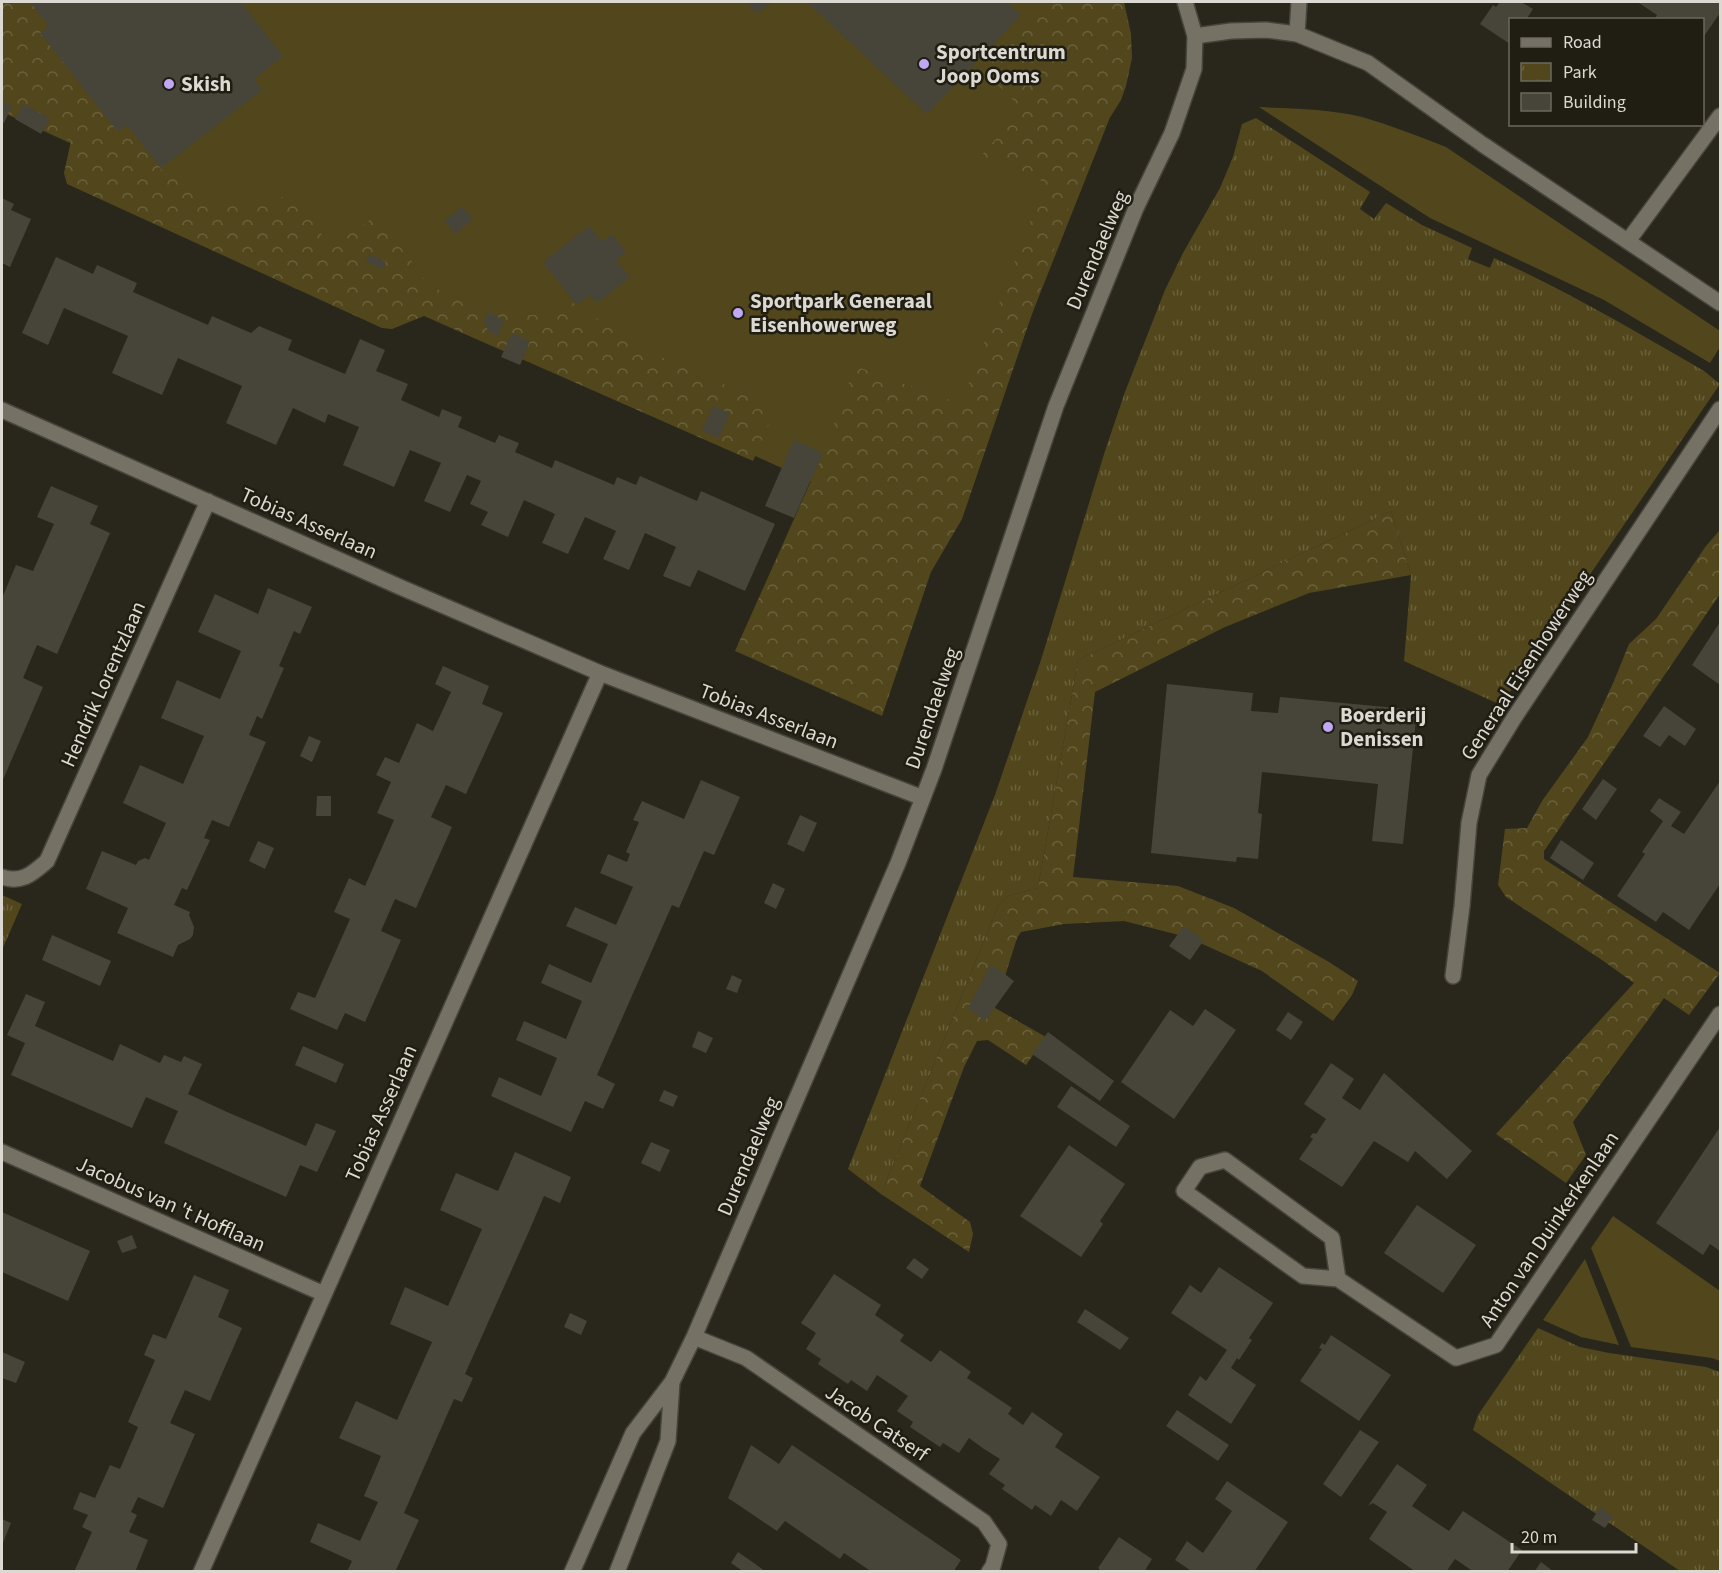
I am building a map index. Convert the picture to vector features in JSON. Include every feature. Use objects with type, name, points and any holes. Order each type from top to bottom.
[{"type":"street","points":[[1185,2],[1194,36],[1232,31],[1266,30],[1297,34],[1368,63],[1482,144],[1720,303]]},
{"type":"street","points":[[1297,34],[1299,2]]},
{"type":"street","name":"Durendaelweg","points":[[572,1572],[633,1433],[672,1382],[693,1337],[898,863],[948,730],[1056,406],[1136,208],[1172,133],[1194,69],[1194,36]]},
{"type":"street","points":[[1628,241],[1720,116]]},
{"type":"street","name":"Tobias Asserlaan","points":[[2,410],[600,673],[923,798]]},
{"type":"street","name":"Generaal Eisenhowerweg","points":[[1453,976],[1469,823],[1479,775],[1520,708],[1720,410]]},
{"type":"street","name":"Hendrik Lorentzlaan","points":[[2,877],[29,877],[48,861],[208,501]]},
{"type":"street","name":"Tobias Asserlaan","points":[[201,1572],[600,673]]},
{"type":"street","name":"Anton van Duinkerkenlaan","points":[[1338,1279],[1332,1238],[1225,1160],[1200,1167],[1184,1191],[1303,1276],[1338,1279],[1456,1358],[1496,1345],[1720,1014]]},
{"type":"street","name":"Jacobus van 't Hofflaan","points":[[2,1152],[324,1294]]},
{"type":"street","name":"Jacob Catserf","points":[[693,1337],[746,1358],[984,1522],[999,1544],[989,1572]]},
{"type":"street","name":"Durendaelweg","points":[[617,1572],[668,1441],[672,1382]]},
{"type":"green space","name":"Sportpark Generaal Eisenhowerweg","points":[[2,2],[1115,2],[1128,72],[999,397],[946,543],[2,112]]},
{"type":"green space","points":[[2,2],[31,2],[168,178],[176,173],[205,197],[227,205],[249,205],[292,194],[331,247],[380,213],[428,286],[508,315],[534,315],[572,301],[589,324],[605,313],[627,342],[776,407],[753,461],[424,316],[392,329],[382,328],[67,184],[64,173],[71,141],[2,111]]},
{"type":"green space","points":[[1040,2],[1124,2],[1131,34],[1132,58],[1126,86],[1121,100],[1102,130],[1090,155],[1064,220],[962,519],[931,572],[882,716],[735,651],[824,452],[855,366],[961,404],[1045,182],[980,157],[1022,109],[980,67]]},
{"type":"green space","points":[[1259,107],[1349,114],[1394,127],[1446,147],[1720,331],[1720,347],[1710,363],[1604,300],[1430,218]]},
{"type":"green space","points":[[1256,118],[1370,192],[1360,209],[1374,219],[1386,203],[1422,225],[1472,248],[1468,259],[1490,268],[1494,258],[1548,284],[1704,371],[1720,384],[1501,705],[1404,661],[1411,575],[1391,511],[1078,660],[1038,888],[1008,896],[999,904],[881,1194],[848,1169],[995,795],[1041,660],[1125,392],[1165,290],[1220,188],[1233,157],[1242,124]]},
{"type":"green space","points":[[1391,511],[1411,575],[1309,593],[1225,627],[1095,692],[1073,877],[1178,886],[1234,908],[1358,981],[1352,995],[1333,1021],[1262,971],[1187,937],[1124,921],[1064,924],[1021,932],[1017,938],[995,1008],[1046,1037],[1026,1065],[988,1040],[977,1041],[964,1067],[920,1186],[970,1222],[973,1234],[969,1252],[881,1194],[999,904],[1008,896],[1038,888],[1078,660]]},
{"type":"green space","points":[[1720,530],[1720,594],[1544,851],[1544,859],[1720,973],[1689,1015],[1664,998],[1573,1122],[1586,1155],[1566,1183],[1496,1134],[1634,983],[1506,897],[1498,885],[1505,829],[1527,828],[1542,801],[1588,737],[1629,644],[1656,619],[1706,546]]},
{"type":"green space","points":[[2,895],[22,904],[2,950]]},
{"type":"green space","points":[[1613,1216],[1720,1291],[1720,1361],[1631,1347],[1591,1248]]},
{"type":"green space","points":[[1585,1259],[1619,1345],[1581,1337],[1543,1320]]},
{"type":"green space","points":[[1538,1328],[1580,1347],[1706,1367],[1720,1372],[1720,1571],[1680,1571],[1473,1430],[1478,1415]]},
{"type":"building","name":"Skish","points":[[30,2],[241,2],[283,56],[254,79],[262,90],[161,168],[127,125],[118,132],[40,33],[49,26]]},
{"type":"building","points":[[747,2],[773,2],[756,14]]},
{"type":"building","name":"Sportcentrum Joop Ooms","points":[[807,2],[1007,2],[1021,15],[927,114]]},
{"type":"building","points":[[1500,2],[1521,2],[1533,9],[1527,18],[1509,18],[1509,43],[1480,24],[1493,5],[1496,7]]},
{"type":"building","points":[[1720,2],[1720,13],[1704,36],[1704,18],[1655,18],[1657,15],[1639,3]]},
{"type":"building","points":[[2,101],[12,106],[4,123],[2,122]]},
{"type":"building","points":[[23,104],[50,118],[41,134],[15,119]]},
{"type":"building","points":[[2,198],[14,204],[11,210],[31,219],[10,267],[2,263]]},
{"type":"building","points":[[462,207],[473,219],[455,234],[444,221]]},
{"type":"building","points":[[589,226],[602,242],[612,234],[626,252],[616,260],[630,277],[597,303],[590,295],[577,305],[543,262]]},
{"type":"building","points":[[370,254],[386,262],[382,269],[366,262]]},
{"type":"building","points":[[56,257],[93,274],[97,265],[137,283],[133,292],[208,325],[212,316],[251,333],[259,326],[292,340],[288,350],[345,374],[360,339],[385,350],[376,371],[408,384],[401,400],[439,417],[442,409],[462,417],[458,427],[495,443],[499,435],[519,443],[515,452],[552,468],[555,460],[614,485],[617,477],[636,485],[640,476],[697,501],[701,491],[775,524],[745,591],[698,570],[690,587],[663,576],[676,547],[645,533],[629,570],[603,559],[616,531],[585,517],[568,554],[542,543],[555,514],[524,500],[508,537],[481,525],[488,512],[470,504],[481,481],[467,475],[450,512],[424,501],[441,463],[410,450],[394,487],[343,465],[359,427],[328,414],[325,423],[293,408],[276,445],[226,423],[242,386],[178,358],[162,395],[112,373],[128,336],[64,308],[48,345],[22,333]]},
{"type":"building","points":[[488,312],[504,320],[498,336],[488,331],[484,321]]},
{"type":"building","points":[[512,333],[530,341],[520,365],[501,357]]},
{"type":"building","points":[[713,406],[730,413],[719,438],[702,431]]},
{"type":"building","points":[[794,440],[823,453],[794,518],[765,506]]},
{"type":"building","points":[[51,486],[98,506],[90,524],[110,533],[57,654],[37,645],[23,678],[43,687],[2,782],[2,598],[16,565],[33,571],[54,524],[37,517]]},
{"type":"building","points":[[268,588],[312,607],[300,634],[294,631],[279,666],[284,668],[262,719],[257,716],[249,735],[266,742],[229,827],[212,820],[204,838],[210,840],[187,890],[182,888],[174,905],[190,912],[194,927],[193,935],[178,945],[173,957],[117,933],[128,908],[86,889],[102,851],[136,865],[138,861],[145,858],[149,860],[166,823],[123,803],[140,765],[183,784],[204,736],[161,718],[177,680],[220,699],[241,651],[198,632],[215,594],[258,614]]},
{"type":"building","points":[[1720,622],[1720,685],[1692,665]]},
{"type":"building","points":[[443,666],[489,686],[482,704],[503,713],[466,794],[446,785],[431,817],[452,827],[416,908],[395,899],[381,931],[401,940],[365,1022],[345,1013],[337,1030],[290,1009],[298,992],[315,998],[350,919],[334,912],[349,878],[365,886],[394,820],[377,813],[391,782],[376,775],[385,757],[399,763],[417,723],[433,731],[451,692],[435,684]]},
{"type":"building","points":[[1167,684],[1253,693],[1251,711],[1278,713],[1280,697],[1417,710],[1403,844],[1372,841],[1378,784],[1262,772],[1258,813],[1262,814],[1258,859],[1237,857],[1236,862],[1151,853]]},
{"type":"building","points":[[1664,706],[1696,729],[1685,746],[1669,735],[1660,747],[1643,736]]},
{"type":"building","points":[[309,736],[321,741],[312,762],[300,756]]},
{"type":"building","points":[[1603,779],[1617,789],[1596,820],[1582,809]]},
{"type":"building","points":[[701,780],[740,797],[714,855],[704,851],[679,908],[672,905],[597,1075],[615,1084],[603,1109],[585,1101],[571,1132],[491,1096],[499,1077],[541,1096],[557,1058],[516,1040],[524,1021],[566,1039],[582,1001],[541,983],[549,964],[591,983],[608,944],[566,926],[575,907],[616,925],[633,887],[600,873],[608,854],[627,862],[630,854],[626,852],[639,822],[633,820],[642,801],[684,819]]},
{"type":"building","points":[[1720,781],[1720,884],[1689,930],[1663,912],[1656,922],[1617,896],[1645,854],[1642,852],[1663,821],[1650,811],[1659,798],[1681,812],[1671,826],[1684,834]]},
{"type":"building","points":[[317,796],[331,796],[331,816],[316,816]]},
{"type":"building","points":[[800,815],[817,823],[804,852],[787,844]]},
{"type":"building","points":[[1561,840],[1594,863],[1583,880],[1550,858]]},
{"type":"building","points":[[258,841],[274,848],[265,869],[249,861]]},
{"type":"building","points":[[773,883],[785,889],[776,909],[764,903]]},
{"type":"building","points":[[1184,926],[1204,940],[1190,960],[1169,946]]},
{"type":"building","points":[[52,935],[111,961],[100,986],[42,960]]},
{"type":"building","points":[[991,964],[1014,981],[985,1021],[968,1008]]},
{"type":"building","points":[[732,975],[742,980],[737,993],[726,989]]},
{"type":"building","points":[[26,994],[45,1002],[35,1026],[113,1061],[120,1044],[160,1063],[164,1055],[181,1062],[184,1056],[202,1064],[188,1094],[227,1112],[306,1146],[316,1123],[336,1131],[317,1172],[300,1165],[286,1197],[164,1143],[178,1111],[146,1097],[132,1128],[11,1075],[25,1043],[7,1035]]},
{"type":"building","points":[[1205,1009],[1236,1030],[1174,1119],[1121,1082],[1170,1010],[1193,1026]]},
{"type":"building","points":[[1288,1012],[1303,1022],[1291,1040],[1276,1030]]},
{"type":"building","points":[[698,1031],[713,1038],[706,1053],[692,1047]]},
{"type":"building","points":[[1048,1032],[1114,1081],[1100,1101],[1032,1054]]},
{"type":"building","points":[[303,1046],[344,1064],[336,1083],[295,1065]]},
{"type":"building","points":[[1331,1063],[1354,1079],[1342,1098],[1360,1110],[1384,1073],[1472,1151],[1447,1179],[1415,1151],[1408,1162],[1374,1141],[1342,1187],[1299,1159],[1313,1139],[1310,1137],[1313,1133],[1316,1134],[1326,1119],[1304,1104]]},
{"type":"building","points":[[1071,1086],[1130,1126],[1116,1147],[1057,1107]]},
{"type":"building","points":[[664,1090],[678,1096],[673,1107],[659,1101]]},
{"type":"building","points":[[1720,1127],[1720,1251],[1710,1244],[1703,1255],[1656,1223]]},
{"type":"building","points":[[651,1142],[670,1150],[660,1172],[641,1163]]},
{"type":"building","points":[[1069,1145],[1125,1184],[1100,1221],[1103,1224],[1081,1257],[1020,1216]]},
{"type":"building","points":[[515,1152],[571,1177],[560,1203],[544,1196],[465,1374],[473,1378],[462,1402],[454,1399],[404,1513],[419,1520],[395,1572],[347,1572],[352,1561],[310,1542],[318,1523],[360,1541],[378,1502],[364,1496],[381,1456],[339,1438],[356,1401],[397,1420],[432,1342],[390,1324],[405,1287],[448,1306],[482,1229],[440,1210],[456,1173],[498,1191]]},
{"type":"building","points":[[1417,1205],[1476,1245],[1443,1293],[1384,1253]]},
{"type":"building","points":[[2,1212],[90,1251],[68,1301],[2,1272]]},
{"type":"building","points":[[132,1235],[137,1248],[122,1253],[117,1241]]},
{"type":"building","points":[[914,1258],[929,1269],[922,1279],[906,1268]]},
{"type":"building","points":[[1219,1267],[1273,1303],[1249,1338],[1252,1340],[1231,1368],[1256,1385],[1231,1424],[1188,1395],[1200,1376],[1206,1381],[1227,1350],[1171,1313],[1190,1285],[1201,1293]]},
{"type":"building","points":[[834,1274],[881,1305],[875,1315],[904,1335],[900,1341],[931,1362],[940,1350],[971,1372],[967,1378],[1012,1408],[1008,1414],[1023,1425],[1032,1412],[1063,1434],[1055,1447],[1100,1477],[1077,1511],[1061,1500],[1051,1516],[1035,1505],[1032,1510],[1002,1489],[1005,1485],[989,1474],[1000,1459],[969,1438],[959,1453],[943,1443],[940,1447],[910,1427],[913,1422],[897,1411],[908,1396],[877,1375],[867,1391],[851,1380],[848,1384],[818,1364],[821,1359],[806,1349],[816,1333],[801,1323]]},
{"type":"building","points":[[194,1275],[229,1290],[218,1317],[242,1328],[210,1401],[185,1390],[170,1423],[195,1434],[163,1508],[138,1497],[131,1512],[137,1515],[129,1532],[148,1540],[135,1572],[74,1572],[92,1532],[82,1527],[88,1515],[73,1509],[80,1492],[95,1498],[110,1465],[120,1469],[138,1427],[128,1422],[155,1360],[144,1355],[153,1334],[166,1339]]},
{"type":"building","points":[[1085,1309],[1129,1338],[1120,1350],[1077,1322]]},
{"type":"building","points":[[570,1313],[587,1321],[581,1335],[564,1327]]},
{"type":"building","points":[[1331,1335],[1391,1375],[1359,1421],[1300,1381],[1322,1349],[1319,1348],[1322,1343],[1325,1345]]},
{"type":"building","points":[[2,1352],[25,1362],[16,1383],[2,1378]]},
{"type":"building","points":[[1177,1410],[1229,1445],[1218,1461],[1166,1426]]},
{"type":"building","points":[[1360,1430],[1379,1442],[1341,1497],[1323,1484]]},
{"type":"building","points":[[751,1445],[779,1464],[792,1445],[961,1560],[953,1572],[872,1572],[844,1553],[840,1559],[785,1521],[777,1531],[728,1498]]},
{"type":"building","points":[[1397,1464],[1427,1485],[1412,1506],[1449,1531],[1463,1511],[1522,1550],[1507,1572],[1474,1572],[1455,1559],[1446,1572],[1416,1572],[1369,1539],[1387,1512],[1373,1503],[1368,1506]]},
{"type":"building","points":[[1227,1481],[1288,1522],[1254,1572],[1193,1572],[1175,1560],[1187,1541],[1203,1553],[1232,1511],[1215,1499]]},
{"type":"building","points":[[1600,1507],[1613,1516],[1605,1528],[1592,1520]]},
{"type":"building","points":[[2,1519],[11,1523],[2,1545]]},
{"type":"building","points":[[1119,1537],[1152,1559],[1144,1572],[1102,1572],[1098,1568]]},
{"type":"building","points":[[738,1552],[766,1572],[744,1572],[731,1563]]},
{"type":"building","points":[[1541,1562],[1554,1572],[1534,1572]]},
{"type":"place","name":"Sportcentrum Joop Ooms","points":[[924,64]]},
{"type":"place","name":"Skish","points":[[169,84]]},
{"type":"place","name":"Sportpark Generaal Eisenhowerweg","points":[[738,313]]},
{"type":"place","name":"Boerderij Denissen","points":[[1328,727]]}]
